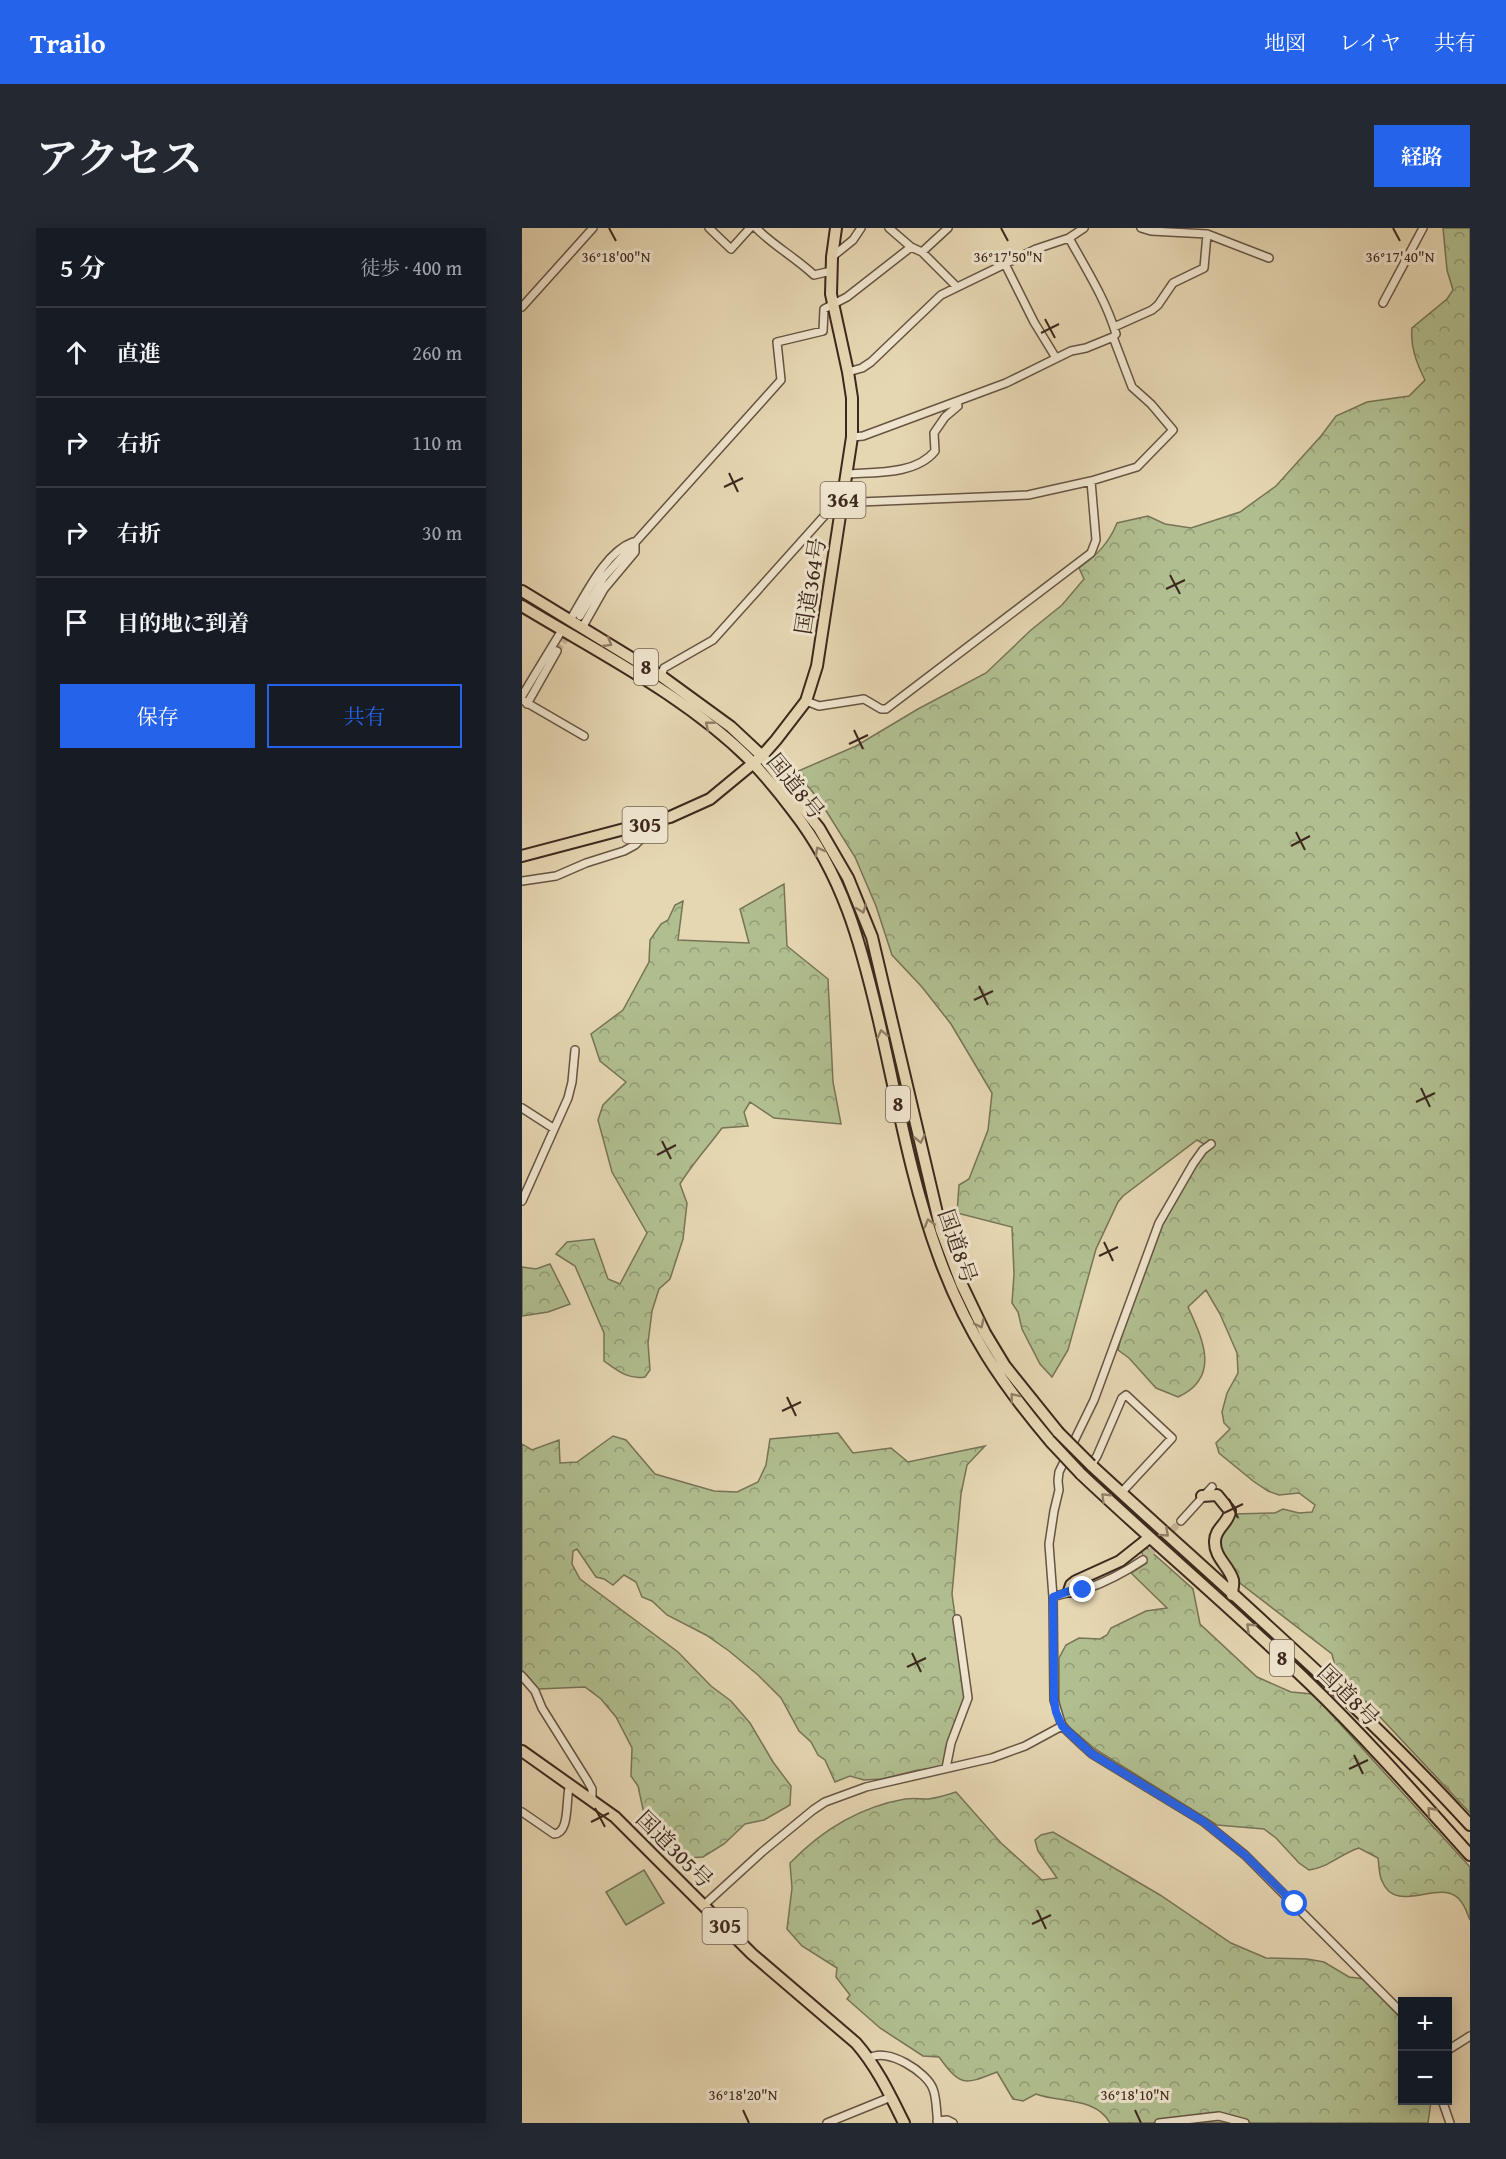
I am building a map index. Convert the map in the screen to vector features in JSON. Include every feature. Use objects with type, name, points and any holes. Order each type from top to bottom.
[{"type":"highway","name":"国道364号","points":[[757,759],[806,701],[817,666],[847,474],[852,437],[852,398],[832,306],[831,271],[836,228]]},
{"type":"highway","name":"国道8号","points":[[522,591],[575,618],[582,627],[661,675],[731,727],[819,828],[852,886],[872,937],[941,1230],[961,1283],[985,1333],[1005,1366],[1058,1432],[1091,1466],[1419,1769],[1470,1825]]},
{"type":"highway","name":"国道8号","points":[[522,606],[649,682],[757,759],[812,838],[837,884],[851,917],[862,950],[915,1178],[938,1255],[970,1331],[994,1370],[1051,1442],[1081,1474],[1308,1682],[1369,1742],[1470,1855]]},
{"type":"highway","name":"305","points":[[522,856],[670,818],[710,799],[757,759]]},
{"type":"highway","points":[[1203,1496],[1217,1495],[1230,1511],[1230,1516],[1218,1531],[1215,1542],[1219,1557],[1233,1581],[1232,1594]]},
{"type":"highway","points":[[1069,1591],[1071,1585],[1076,1581],[1120,1561],[1149,1538]]},
{"type":"highway","name":"国道305号","points":[[522,1751],[591,1799],[637,1838],[752,1954],[840,2028],[870,2058],[904,2123]]},
{"type":"street","points":[[522,307],[593,228]]},
{"type":"street","points":[[710,228],[731,249],[750,228]]},
{"type":"street","points":[[756,228],[795,261],[806,266],[814,275],[831,271]]},
{"type":"street","points":[[832,257],[853,240],[861,228]]},
{"type":"street","points":[[889,228],[911,247],[922,252],[956,286]]},
{"type":"street","points":[[922,252],[948,228]]},
{"type":"street","points":[[848,372],[862,368],[871,362],[930,303],[956,286],[1069,238],[1084,228]]},
{"type":"street","points":[[1141,228],[1151,231],[1207,234],[1269,258]]},
{"type":"street","points":[[1383,303],[1423,228]]},
{"type":"street","points":[[1114,327],[1152,310],[1173,283],[1204,268],[1207,234]]},
{"type":"street","points":[[852,437],[863,436],[957,402],[1006,383],[1056,358],[1113,338],[1116,334],[1114,327],[1096,286],[1069,238]]},
{"type":"street","points":[[575,618],[600,570],[617,552],[635,542],[781,380],[777,342],[823,331],[824,309],[832,306],[911,247]]},
{"type":"street","points":[[1005,264],[1056,358]]},
{"type":"street","points":[[861,502],[1017,497],[1091,481],[1137,467],[1173,430],[1151,404],[1132,387],[1113,338]]},
{"type":"street","points":[[847,474],[897,470],[922,462],[935,451],[934,433],[945,417],[958,406],[957,402]]},
{"type":"street","points":[[806,701],[819,706],[864,699],[886,710],[1091,553],[1096,540],[1091,481]]},
{"type":"street","points":[[661,675],[664,668],[713,640],[835,504],[842,503]]},
{"type":"street","points":[[582,627],[604,589],[635,552],[635,542]]},
{"type":"street","points":[[523,701],[562,630]]},
{"type":"street","points":[[523,701],[557,651]]},
{"type":"street","points":[[523,701],[584,736]]},
{"type":"street","points":[[522,881],[555,876],[624,851],[644,836],[642,825]]},
{"type":"street","points":[[522,1201],[567,1098],[572,1082],[575,1050]]},
{"type":"street","points":[[522,1108],[553,1128]]},
{"type":"street","points":[[1210,1144],[1203,1150],[1159,1223],[1094,1400],[1059,1472],[1059,1490],[1053,1510],[1049,1544],[1056,1712],[1062,1726],[1092,1754],[1204,1822],[1245,1855],[1398,2009]]},
{"type":"street","points":[[1091,1466],[1122,1398],[1126,1395],[1172,1438],[1121,1493]]},
{"type":"street","points":[[1181,1521],[1212,1487]]},
{"type":"street","points":[[1053,1597],[1069,1591],[1083,1590],[1108,1580],[1143,1560]]},
{"type":"street","points":[[946,1768],[951,1743],[968,1698],[957,1619]]},
{"type":"street","points":[[522,1676],[535,1691],[542,1708],[587,1780],[592,1790],[591,1799]]},
{"type":"street","points":[[704,1905],[762,1852],[825,1802],[866,1787],[992,1758],[1025,1746],[1062,1726]]},
{"type":"street","points":[[522,1812],[554,1834],[559,1834],[565,1822],[570,1784]]},
{"type":"street","points":[[1452,2047],[1470,2036]]},
{"type":"street","points":[[870,2058],[875,2055],[891,2057],[925,2075],[934,2090],[937,2122],[947,2120],[953,2123]]},
{"type":"street","points":[[827,2123],[891,2097]]},
{"type":"street","points":[[1444,2105],[1450,2123]]},
{"type":"street","points":[[1159,2123],[1219,2116],[1245,2123]]},
{"type":"green space","points":[[1443,228],[1470,228],[1470,1813],[1336,1670],[1332,1654],[1236,1580],[1219,1548],[1219,1536],[1234,1514],[1275,1513],[1283,1509],[1299,1513],[1312,1512],[1315,1505],[1299,1493],[1279,1495],[1268,1491],[1219,1453],[1216,1443],[1230,1429],[1224,1423],[1222,1412],[1227,1393],[1238,1373],[1237,1353],[1220,1314],[1206,1290],[1188,1307],[1199,1332],[1205,1357],[1200,1379],[1191,1389],[1178,1397],[1156,1388],[1129,1358],[1118,1350],[1127,1309],[1165,1216],[1205,1151],[1204,1144],[1197,1140],[1118,1202],[1096,1249],[1068,1350],[1052,1377],[1040,1364],[1012,1303],[1014,1274],[1012,1227],[957,1213],[959,1185],[969,1179],[988,1130],[992,1093],[951,1024],[922,987],[892,955],[876,906],[855,857],[820,801],[796,772],[856,746],[918,709],[986,673],[1031,630],[1062,605],[1084,579],[1079,568],[1102,548],[1117,523],[1148,516],[1165,524],[1191,528],[1240,512],[1276,486],[1336,416],[1367,402],[1409,396],[1425,380],[1415,355],[1412,328],[1447,299],[1453,290],[1447,270]]},
{"type":"green space","points":[[784,884],[787,946],[828,979],[833,1082],[841,1124],[774,1118],[750,1102],[744,1112],[748,1126],[722,1128],[680,1184],[687,1203],[683,1239],[670,1279],[659,1289],[652,1311],[648,1343],[650,1370],[645,1377],[628,1376],[604,1361],[604,1333],[575,1266],[556,1254],[567,1242],[594,1239],[608,1279],[620,1284],[647,1233],[612,1172],[598,1120],[603,1105],[626,1082],[600,1061],[591,1034],[623,1010],[649,962],[650,940],[661,924],[668,920],[675,905],[683,901],[678,940],[749,943],[740,909]]},
{"type":"green space","points":[[550,1264],[570,1304],[548,1312],[522,1316],[522,1267],[536,1269]]},
{"type":"green space","points":[[838,1433],[853,1453],[891,1448],[908,1462],[985,1446],[967,1465],[961,1494],[952,1594],[966,1695],[943,1767],[918,1770],[882,1779],[864,1780],[850,1776],[835,1782],[825,1760],[818,1755],[811,1742],[799,1731],[781,1698],[758,1675],[706,1635],[667,1615],[652,1601],[642,1597],[636,1582],[624,1575],[613,1585],[596,1577],[577,1549],[573,1551],[572,1564],[580,1579],[678,1652],[711,1686],[731,1701],[750,1723],[773,1762],[791,1786],[790,1805],[764,1820],[745,1824],[724,1844],[703,1857],[686,1858],[665,1846],[647,1828],[638,1786],[631,1776],[632,1748],[616,1717],[601,1699],[585,1687],[538,1689],[522,1670],[522,1444],[532,1450],[559,1440],[560,1463],[577,1462],[613,1436],[626,1440],[655,1474],[714,1491],[737,1492],[758,1482],[766,1465],[770,1439]]},
{"type":"green space","points":[[1147,1548],[1193,1589],[1200,1624],[1257,1677],[1291,1692],[1313,1694],[1470,1867],[1470,1920],[1461,1901],[1451,1894],[1440,1892],[1407,1897],[1397,1896],[1389,1891],[1381,1879],[1378,1858],[1359,1848],[1323,1866],[1309,1870],[1264,1829],[1217,1825],[1095,1749],[1069,1727],[1061,1716],[1059,1700],[1059,1658],[1066,1645],[1079,1638],[1100,1639],[1107,1635],[1111,1628],[1146,1611],[1167,1608],[1131,1573],[1147,1563],[1141,1551]]},
{"type":"green space","points":[[956,1792],[1001,1843],[1042,1880],[1057,1878],[1038,1851],[1035,1840],[1041,1835],[1053,1832],[1160,1895],[1231,1943],[1266,1958],[1307,1959],[1324,1962],[1349,1977],[1365,1979],[1398,2015],[1398,2105],[1430,2105],[1428,2123],[1110,2123],[1096,2109],[1077,2102],[1036,2094],[1023,2101],[1013,2099],[997,2072],[964,2081],[953,2074],[939,2057],[923,2056],[880,2028],[847,1999],[850,1995],[836,1977],[837,1968],[802,1946],[787,1929],[792,1888],[790,1863],[828,1830],[857,1814],[905,1799],[931,1799]]},
{"type":"green space","points":[[644,1870],[664,1903],[626,1925],[606,1892]]},
{"type":"tunnel","points":[[557,651],[577,621]]},
{"type":"tunnel","points":[[1143,1560],[1181,1521]]},
{"type":"route","points":[[1083,1590],[1069,1591],[1053,1597],[1054,1700],[1062,1726],[1092,1754],[1204,1822],[1245,1855],[1295,1904]]}]
